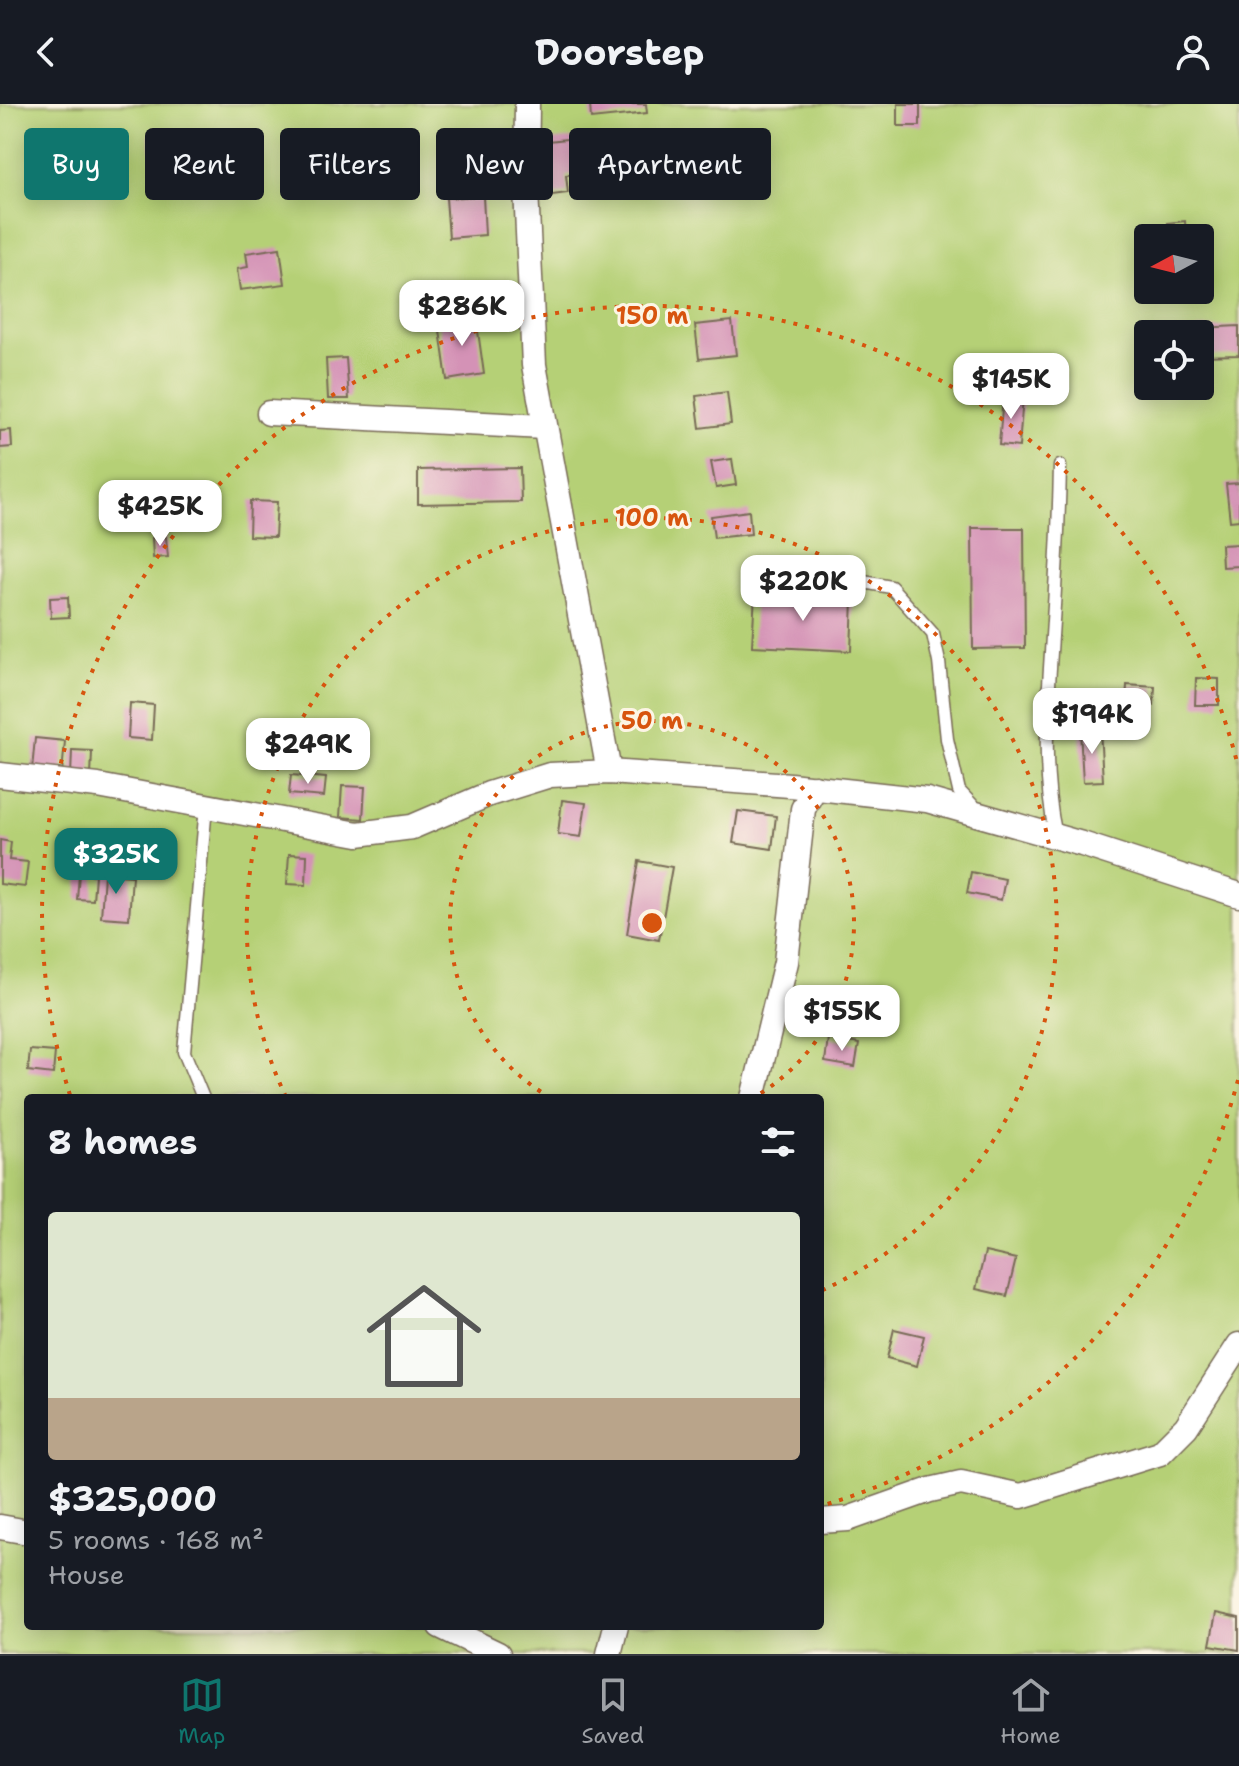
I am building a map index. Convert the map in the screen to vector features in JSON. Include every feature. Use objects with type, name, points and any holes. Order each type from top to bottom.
[{"type":"street","points":[[527,104],[526,188],[534,365],[609,772]]},
{"type":"street","points":[[269,413],[544,427]]},
{"type":"street","points":[[0,775],[98,786],[358,834],[412,827],[489,794],[550,775],[609,772],[815,787],[927,800],[1056,836],[1239,895]]},
{"type":"street","points":[[754,1094],[786,962],[803,809],[815,787]]},
{"type":"street","points":[[824,1521],[848,1519],[930,1490],[961,1483],[1021,1496],[1160,1453],[1186,1427],[1239,1345]]},
{"type":"street","points":[[0,1527],[24,1531]]},
{"type":"street","points":[[448,1630],[498,1654]]},
{"type":"street","points":[[609,1654],[615,1630]]},
{"type":"lane","points":[[1056,836],[1047,799],[1046,707],[1058,542],[1060,466]]},
{"type":"lane","points":[[766,577],[847,579],[891,587],[901,598],[933,634],[947,739],[959,791],[981,816]]},
{"type":"lane","points":[[201,1094],[184,1052],[206,806]]},
{"type":"green space","points":[[0,104],[1239,104],[1239,1654],[0,1654]]},
{"type":"building","points":[[590,104],[646,104],[647,113],[591,119]]},
{"type":"building","points":[[898,104],[920,104],[920,126],[898,126]]},
{"type":"building","points":[[569,139],[568,193],[553,195],[553,140]]},
{"type":"building","points":[[446,200],[483,200],[485,235],[449,238]]},
{"type":"building","points":[[280,248],[285,284],[240,290],[237,269],[248,267],[246,253]]},
{"type":"building","points":[[476,317],[484,374],[447,380],[439,323]]},
{"type":"building","points":[[732,321],[736,355],[699,359],[695,325]]},
{"type":"building","points":[[1239,326],[1239,355],[1214,356],[1214,327]]},
{"type":"building","points":[[346,358],[349,399],[328,399],[326,359]]},
{"type":"building","points":[[727,392],[731,424],[700,428],[696,396]]},
{"type":"building","points":[[1003,396],[1023,397],[1019,447],[999,445]]},
{"type":"building","points":[[11,430],[12,447],[0,448],[0,431]]},
{"type":"building","points":[[732,459],[736,485],[716,488],[711,462]]},
{"type":"building","points":[[520,468],[521,502],[418,504],[418,470]]},
{"type":"building","points":[[1239,483],[1239,520],[1230,521],[1226,484]]},
{"type":"building","points":[[250,501],[277,502],[275,537],[249,536]]},
{"type":"building","points":[[749,511],[751,534],[714,538],[711,516]]},
{"type":"building","points":[[972,528],[1024,528],[1025,648],[973,649]]},
{"type":"building","points":[[166,537],[168,557],[153,558],[152,538]]},
{"type":"building","points":[[1239,544],[1239,566],[1222,567],[1221,545]]},
{"type":"building","points":[[755,594],[853,599],[851,651],[752,646]]},
{"type":"building","points":[[68,597],[69,617],[51,618],[50,598]]},
{"type":"building","points":[[1196,678],[1219,679],[1219,705],[1195,705]]},
{"type":"building","points":[[1127,685],[1155,687],[1154,705],[1126,702]]},
{"type":"building","points":[[130,703],[154,705],[152,740],[128,738]]},
{"type":"building","points":[[1100,729],[1103,781],[1083,782],[1080,730]]},
{"type":"building","points":[[35,738],[65,741],[62,773],[32,770]]},
{"type":"building","points":[[72,750],[92,751],[91,777],[71,776]]},
{"type":"building","points":[[291,775],[326,778],[324,797],[289,794]]},
{"type":"building","points":[[342,786],[365,787],[363,819],[340,817]]},
{"type":"building","points":[[562,800],[586,803],[581,837],[558,834]]},
{"type":"building","points":[[738,811],[776,816],[772,849],[733,843]]},
{"type":"building","points":[[0,840],[11,842],[9,860],[28,862],[25,887],[0,884]]},
{"type":"building","points":[[289,854],[307,855],[306,885],[287,884]]},
{"type":"building","points":[[639,861],[672,867],[659,940],[627,934]]},
{"type":"building","points":[[971,872],[1005,879],[1001,900],[967,893]]},
{"type":"building","points":[[79,874],[95,875],[93,900],[77,899]]},
{"type":"building","points":[[104,874],[132,876],[129,919],[101,917]]},
{"type":"building","points":[[828,1038],[859,1044],[855,1067],[825,1062]]},
{"type":"building","points":[[30,1050],[55,1052],[53,1074],[28,1071]]},
{"type":"building","points":[[985,1252],[1016,1259],[1007,1296],[976,1289]]},
{"type":"building","points":[[894,1329],[924,1336],[917,1366],[887,1358]]},
{"type":"building","points":[[1216,1613],[1239,1618],[1239,1650],[1210,1645]]}]
